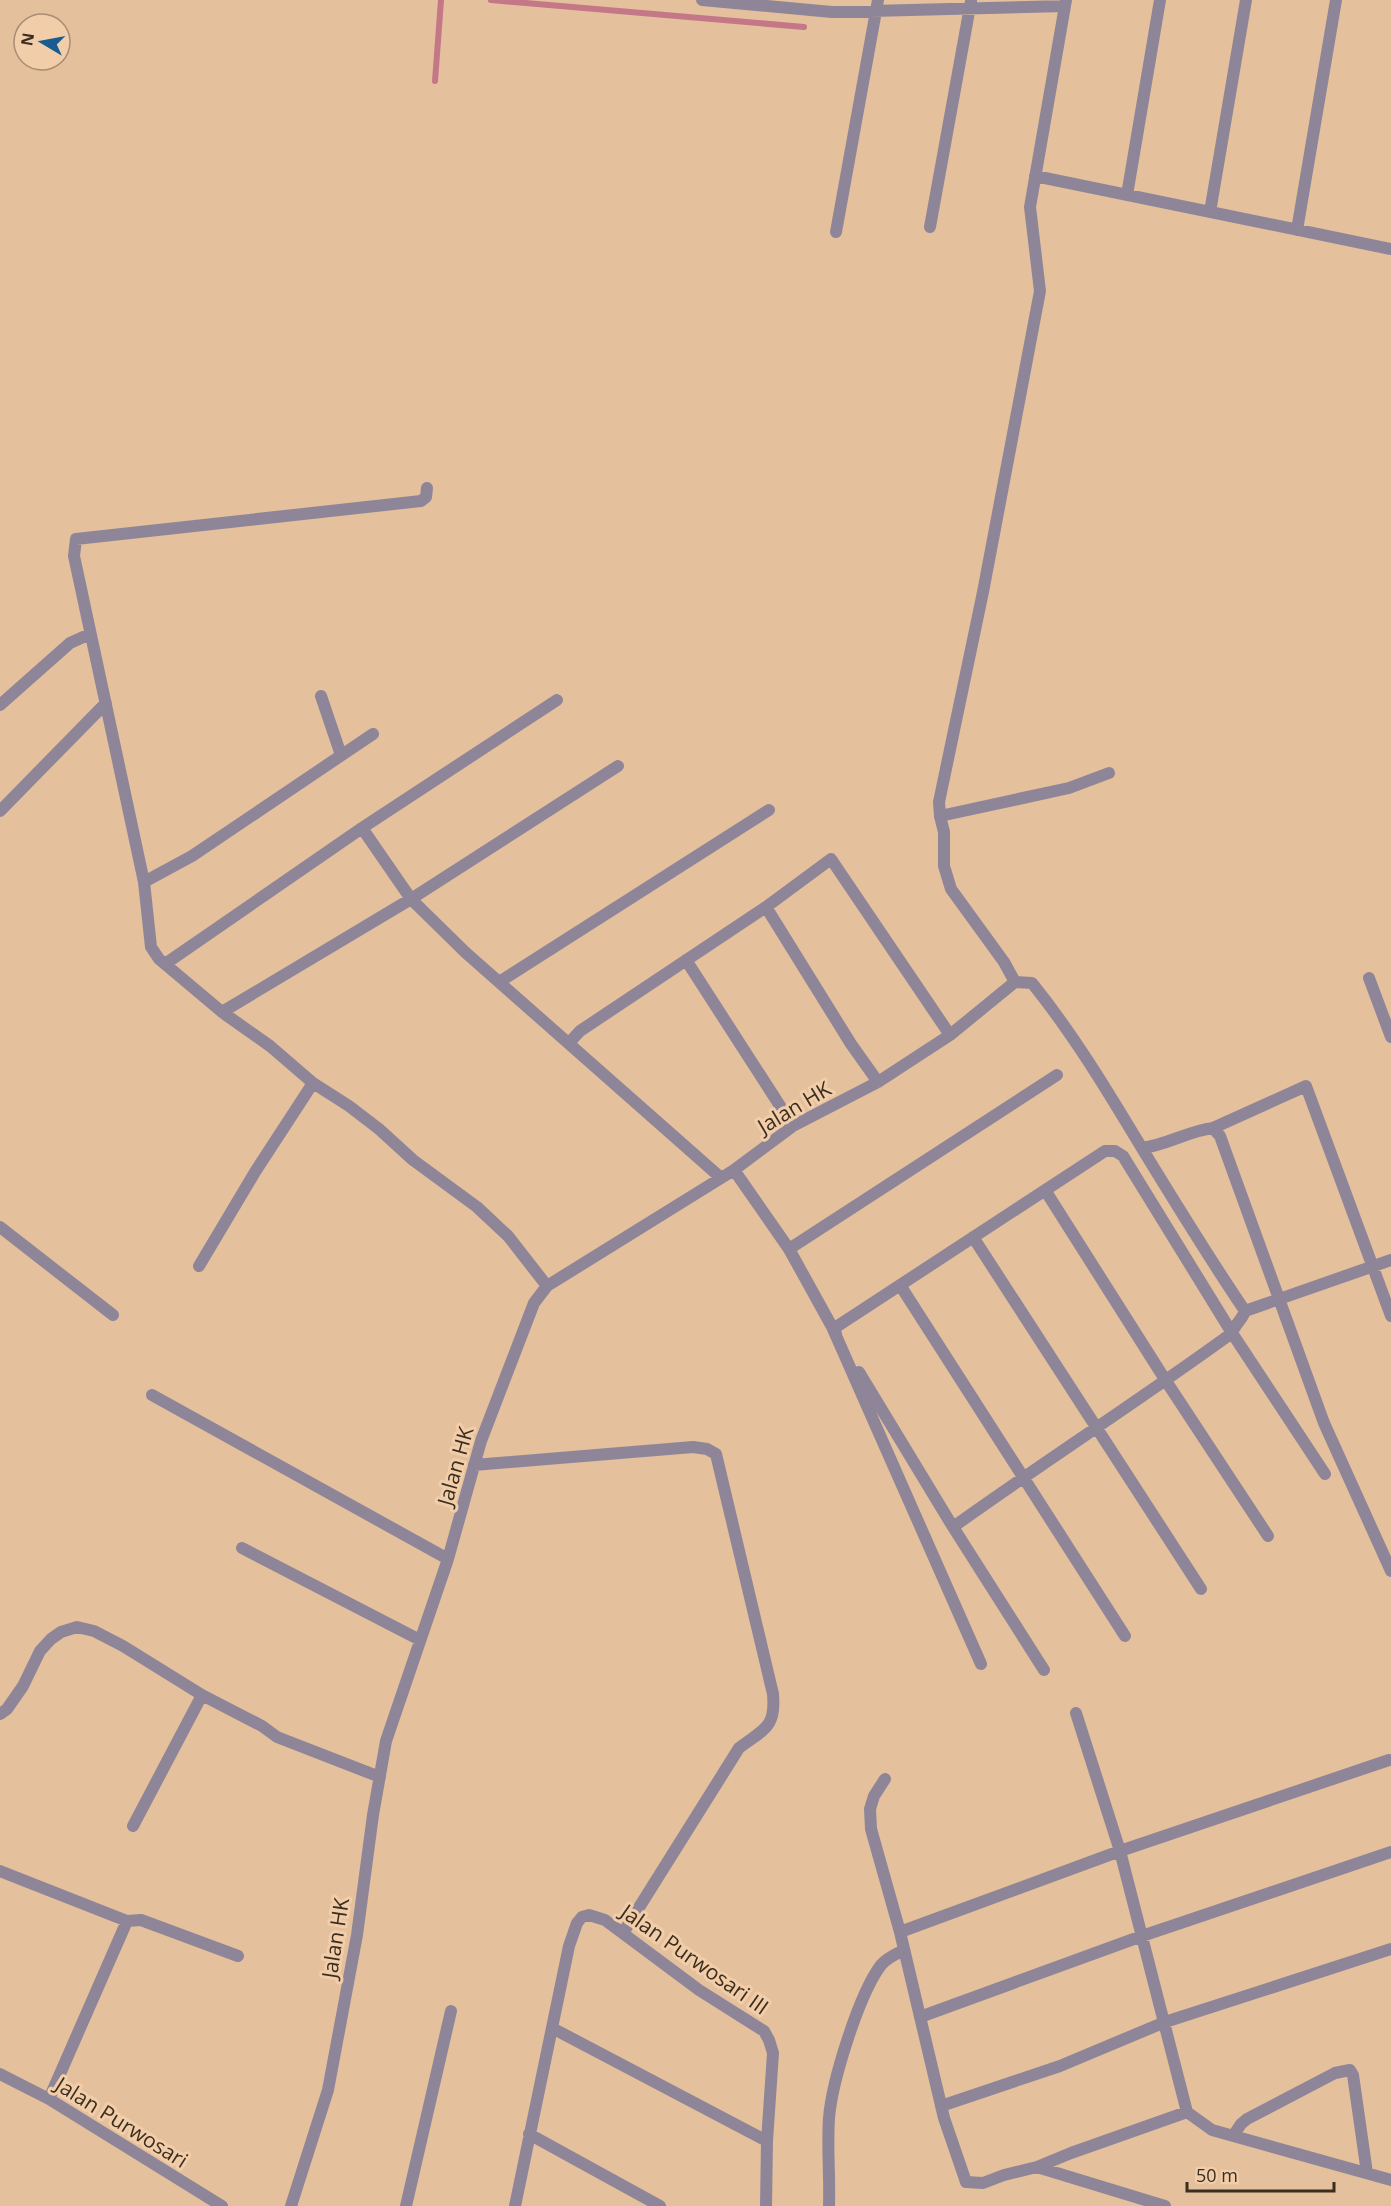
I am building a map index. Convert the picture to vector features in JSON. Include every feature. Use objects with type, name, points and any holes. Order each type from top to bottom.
[{"type":"street","points":[[702,0],[832,12],[877,5],[1066,3],[1030,207],[1040,291],[983,592],[939,802],[944,832],[944,866],[951,889],[1004,962],[1015,982],[1032,983],[1055,1011],[1098,1076],[1205,1252],[1245,1311]]},
{"type":"street","points":[[1127,195],[1160,0]]},
{"type":"street","points":[[1210,212],[1246,0]]},
{"type":"street","points":[[1297,230],[1336,0]]},
{"type":"street","points":[[930,227],[970,4]]},
{"type":"street","points":[[836,232],[877,5]]},
{"type":"street","points":[[1035,176],[1391,249]]},
{"type":"street","points":[[427,488],[426,497],[421,501],[76,539],[74,556],[144,882],[151,947],[165,964],[222,1012],[270,1046],[313,1083],[379,1129],[413,1160],[477,1208],[508,1236],[547,1286]]},
{"type":"street","points":[[0,705],[70,643],[90,634]]},
{"type":"street","points":[[321,696],[341,755]]},
{"type":"street","points":[[165,964],[362,828],[557,700]]},
{"type":"street","points":[[0,811],[106,703]]},
{"type":"street","points":[[144,882],[192,856],[374,734]]},
{"type":"street","points":[[222,1012],[411,899],[618,766]]},
{"type":"street","points":[[940,816],[1069,788],[1109,773]]},
{"type":"street","points":[[499,982],[770,810]]},
{"type":"street","points":[[362,828],[411,899],[499,982],[720,1177]]},
{"type":"street","points":[[569,1043],[580,1031],[766,907],[831,859],[950,1035]]},
{"type":"street","points":[[766,907],[851,1044],[878,1082]]},
{"type":"street","points":[[686,960],[793,1126]]},
{"type":"street","points":[[1370,978],[1391,1037]]},
{"type":"street","name":"Jalan HK","points":[[291,2206],[328,2090],[357,1935],[386,1741],[448,1559],[481,1441],[534,1303],[547,1286],[734,1170],[793,1126],[878,1082],[950,1035],[1015,982]]},
{"type":"street","points":[[789,1249],[1057,1075]]},
{"type":"street","points":[[199,1266],[255,1172],[313,1083]]},
{"type":"street","points":[[1142,1148],[1159,1146],[1195,1130],[1213,1128],[1306,1086],[1391,1316]]},
{"type":"street","points":[[1213,1128],[1221,1136],[1324,1423],[1391,1571]]},
{"type":"street","points":[[833,1329],[1105,1151],[1114,1151],[1123,1156],[1232,1333],[1325,1474]]},
{"type":"street","points":[[734,1170],[789,1249],[833,1329],[953,1527],[1044,1670]]},
{"type":"street","points":[[1045,1190],[1268,1536]]},
{"type":"street","points":[[0,1227],[113,1315]]},
{"type":"street","points":[[973,1237],[1201,1589]]},
{"type":"street","points":[[953,1527],[1232,1333],[1245,1311],[1391,1260]]},
{"type":"street","points":[[900,1285],[1125,1636]]},
{"type":"street","points":[[833,1329],[981,1664]]},
{"type":"street","points":[[152,1395],[448,1559]]},
{"type":"street","points":[[474,1465],[693,1447],[707,1449],[716,1454],[773,1694],[774,1717],[768,1726],[739,1748],[623,1934]]},
{"type":"street","points":[[242,1548],[420,1640]]},
{"type":"street","points":[[0,1714],[7,1709],[23,1686],[40,1651],[61,1632],[77,1627],[94,1631],[123,1646],[202,1695],[262,1726],[277,1737],[380,1777]]},
{"type":"street","points":[[133,1826],[202,1695]]},
{"type":"street","points":[[1076,1713],[1120,1851],[1187,2112],[1212,2130],[1391,2180]]},
{"type":"street","points":[[900,1932],[1120,1851],[1389,1760]]},
{"type":"street","points":[[885,1779],[874,1796],[870,1809],[871,1829],[900,1932],[941,2106],[966,2182],[982,2183],[1037,2167],[1187,2112]]},
{"type":"street","points":[[920,2017],[1142,1936],[1391,1853]]},
{"type":"street","points":[[0,1871],[127,1921],[141,1920],[238,1956]]},
{"type":"street","name":"Jalan Purwosari III","points":[[515,2206],[569,1946],[577,1923],[582,1917],[590,1915],[605,1920],[699,1990],[764,2031],[770,2040],[772,2053],[766,2206]]},
{"type":"street","points":[[49,2099],[127,1921]]},
{"type":"street","points":[[941,2106],[1060,2066],[1165,2022],[1391,1948]]},
{"type":"street","points":[[829,2206],[829,2119],[832,2094],[856,2018],[870,1986],[882,1964],[891,1956],[904,1950]]},
{"type":"street","points":[[406,2206],[451,2011]]},
{"type":"street","points":[[552,2028],[767,2141]]},
{"type":"street","points":[[1233,2136],[1247,2119],[1335,2073],[1350,2070],[1353,2075],[1367,2174]]},
{"type":"street","name":"Jalan Purwosari","points":[[0,2074],[49,2099],[222,2206]]},
{"type":"street","points":[[529,2134],[660,2206]]},
{"type":"street","points":[[1037,2167],[1130,2201],[1165,2206]]},
{"type":"waterway","points":[[435,81],[441,0]]},
{"type":"waterway","points":[[491,0],[804,27]]}]
